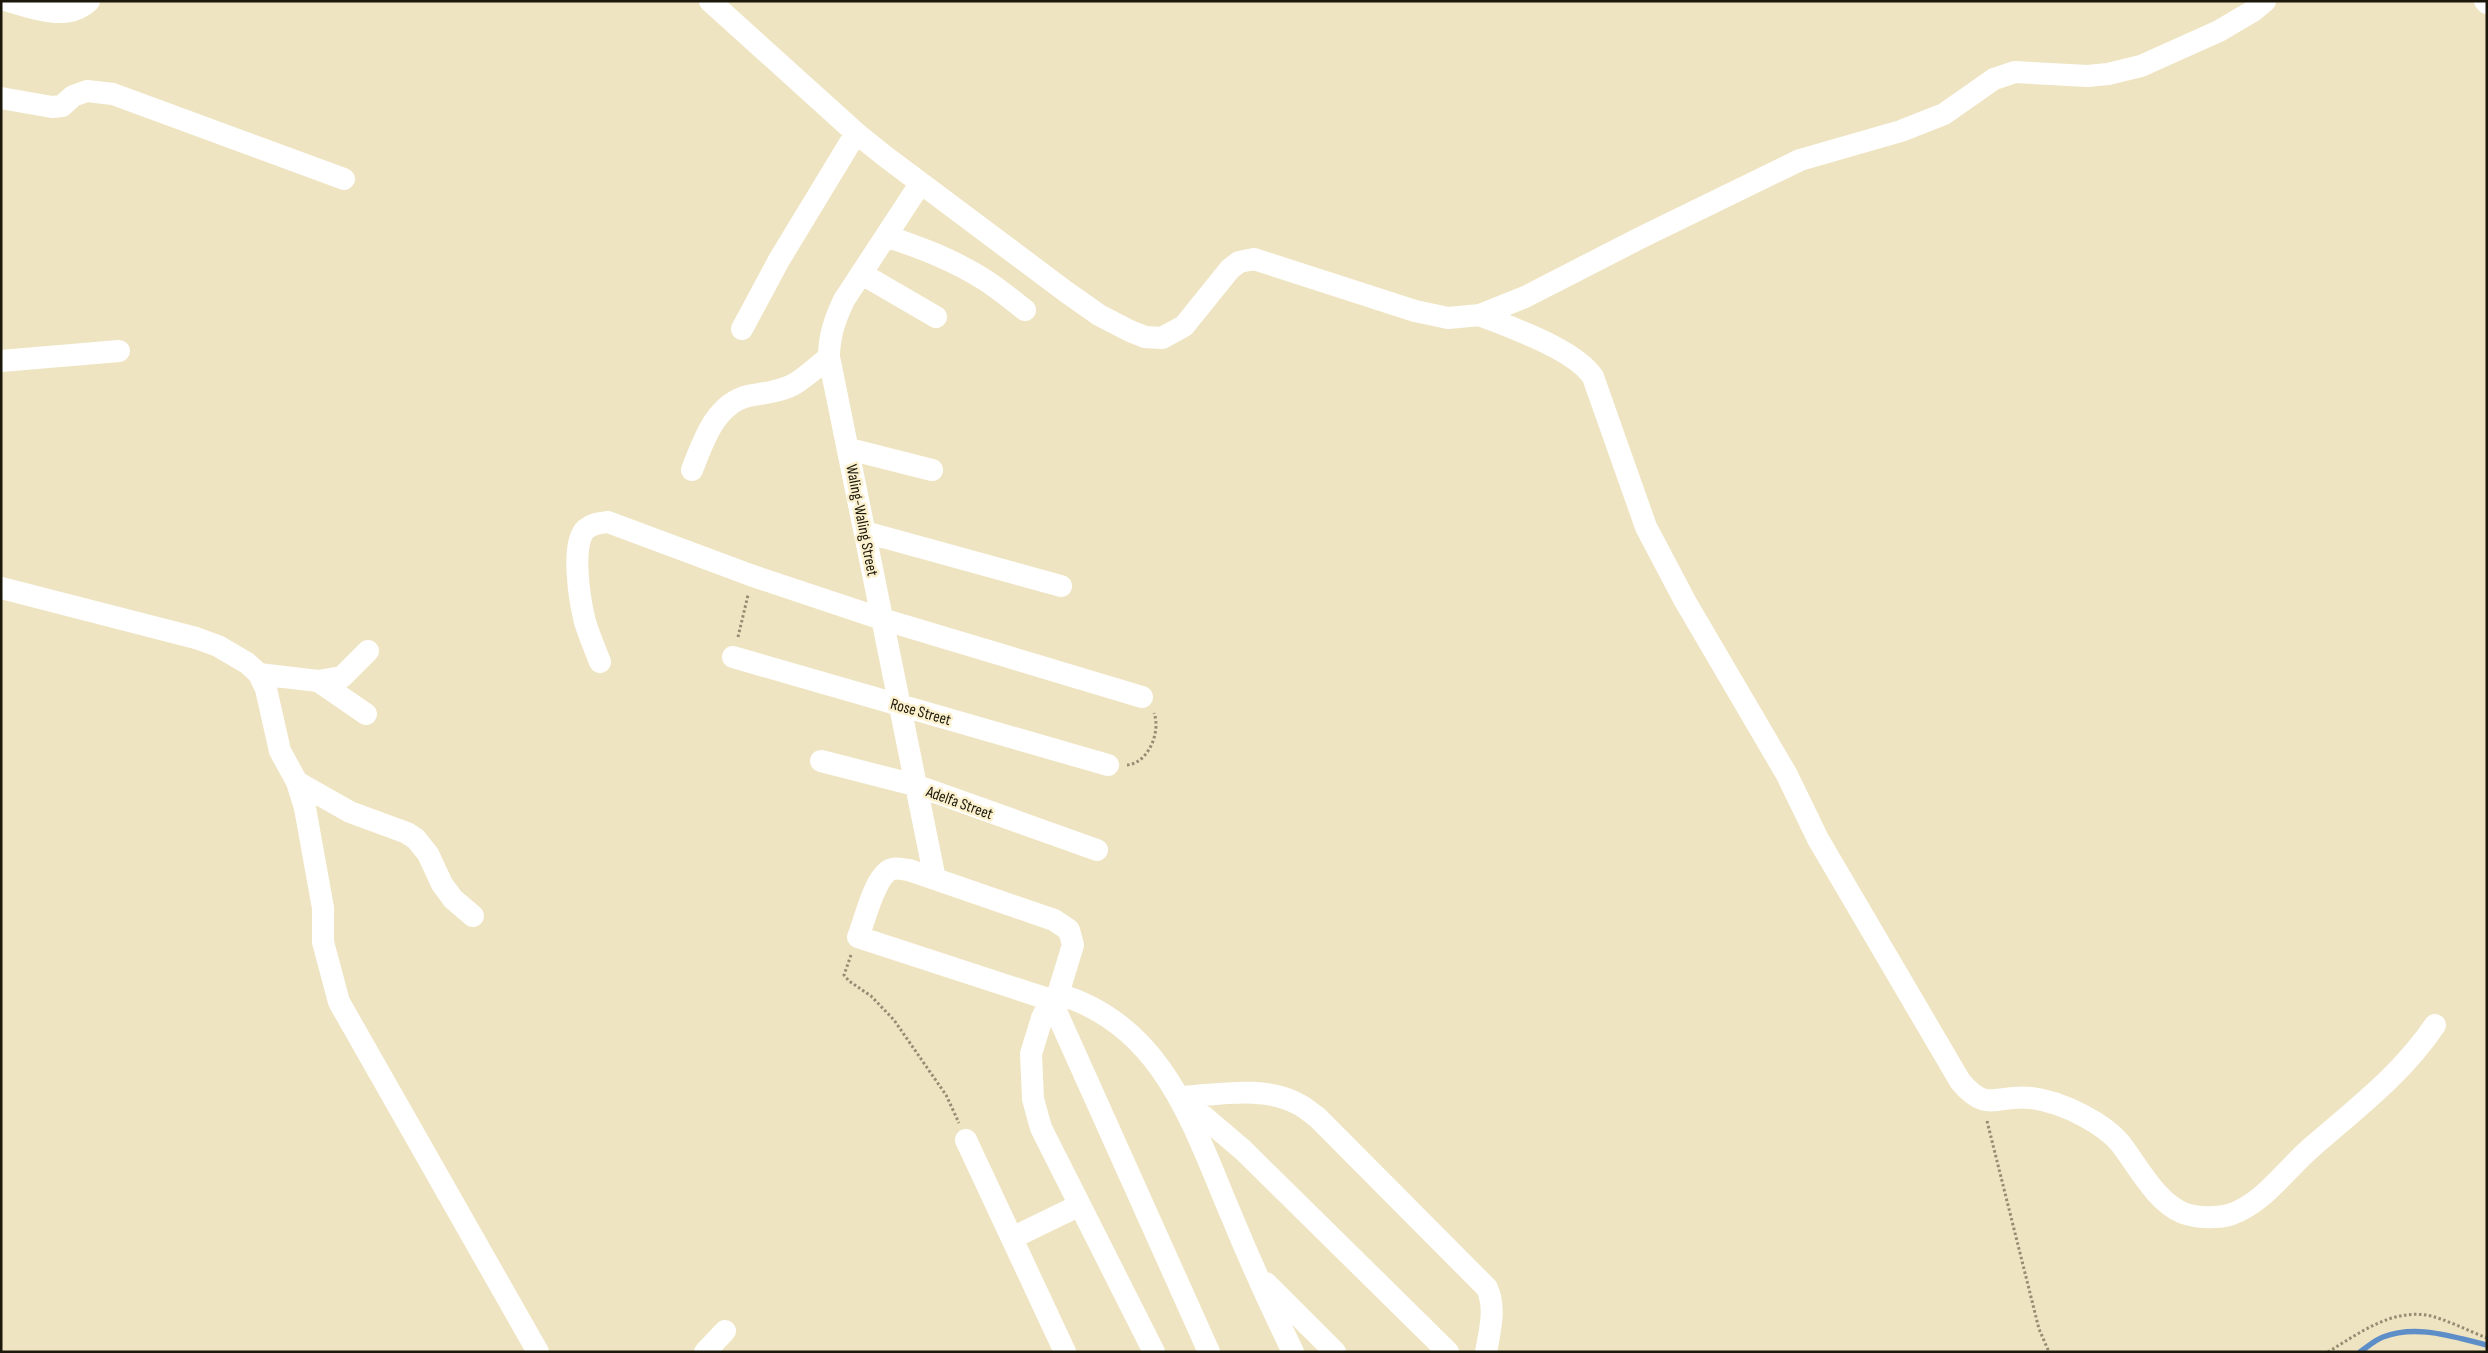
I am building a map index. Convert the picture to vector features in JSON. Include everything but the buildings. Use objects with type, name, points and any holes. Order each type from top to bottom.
[{"type":"street","points":[[8,1],[66,13],[76,11],[89,1]]},
{"type":"street","points":[[710,1],[856,133],[920,184],[1098,315],[1130,332],[1162,338],[1184,326],[1230,269],[1239,262],[1254,259],[1415,311],[1448,318],[1480,315],[1525,298],[1642,237],[1800,160],[1901,131],[1944,114],[1994,79],[2015,72],[2087,76],[2108,74],[2141,66],[2219,31],[2253,11],[2265,1]]},
{"type":"street","points":[[1,98],[52,107],[62,106],[73,96],[87,91],[113,94],[344,179]]},
{"type":"street","points":[[742,329],[778,260],[856,133]]},
{"type":"street","name":"Waling-Waling Street","points":[[920,184],[835,320],[829,340],[829,357],[935,879]]},
{"type":"street","points":[[886,236],[930,251],[959,265],[986,280],[1025,310]]},
{"type":"street","points":[[862,274],[936,317]]},
{"type":"street","points":[[1480,315],[1563,352],[1588,368],[1593,377],[1646,526],[1685,601],[1787,775],[1818,839],[1925,1024],[1960,1081],[1974,1097],[1982,1101],[2030,1098],[2052,1103],[2082,1115],[2102,1127],[2120,1142],[2137,1168],[2161,1196],[2183,1212],[2209,1218],[2231,1214],[2248,1206],[2276,1184],[2312,1147],[2378,1092],[2418,1050],[2435,1025]]},
{"type":"street","points":[[1,361],[118,351]]},
{"type":"street","points":[[692,470],[714,421],[728,406],[745,397],[796,384],[829,357]]},
{"type":"street","points":[[849,449],[932,470]]},
{"type":"street","points":[[600,662],[585,623],[577,578],[580,540],[585,530],[594,524],[608,522],[753,576],[882,619],[1142,697]]},
{"type":"street","points":[[865,532],[1061,586]]},
{"type":"street","points":[[1,588],[196,638],[218,646],[243,660],[259,674],[266,689],[280,751],[298,782],[317,867],[323,908],[323,942],[339,1002],[538,1352]]},
{"type":"street","points":[[259,674],[318,681],[342,677],[368,651]]},
{"type":"street","name":"Rose Street","points":[[733,658],[1108,765]]},
{"type":"street","points":[[318,681],[366,714]]},
{"type":"street","name":"Adelfa Street","points":[[821,761],[915,785],[1097,850]]},
{"type":"street","points":[[298,782],[350,812],[407,833],[416,839],[453,899],[473,916]]},
{"type":"street","points":[[1154,1352],[1041,1128],[1033,1099],[1032,1054],[1035,1036],[1055,997],[1073,945],[1070,930],[1054,920],[935,879],[897,868],[887,871],[876,890],[858,936],[1055,997],[1095,1008],[1118,1021],[1155,1061],[1182,1101],[1255,1272],[1293,1352]]},
{"type":"street","points":[[1055,997],[1209,1352]]},
{"type":"street","points":[[1182,1101],[1245,1094],[1276,1096],[1297,1103],[1317,1117],[1487,1288],[1492,1298],[1492,1310],[1486,1352]]},
{"type":"street","points":[[1182,1101],[1243,1150],[1448,1352]]},
{"type":"street","points":[[966,1140],[1065,1352]]},
{"type":"street","points":[[1012,1238],[1080,1205]]},
{"type":"street","points":[[1255,1272],[1335,1352]]},
{"type":"street","points":[[706,1352],[725,1331]]},
{"type":"path","points":[[733,658],[753,576]]},
{"type":"path","points":[[1108,765],[1130,766],[1144,757],[1153,742],[1157,721],[1152,708],[1142,697]]},
{"type":"path","points":[[858,936],[844,975],[849,981],[871,996],[894,1020],[946,1095],[966,1140]]},
{"type":"path","points":[[1982,1101],[2039,1329],[2048,1352]]},
{"type":"path","points":[[2328,1352],[2372,1325],[2404,1314],[2427,1316],[2487,1338]]},
{"type":"waterway","points":[[2360,1352],[2383,1337],[2409,1332],[2435,1333],[2487,1345]]}]
